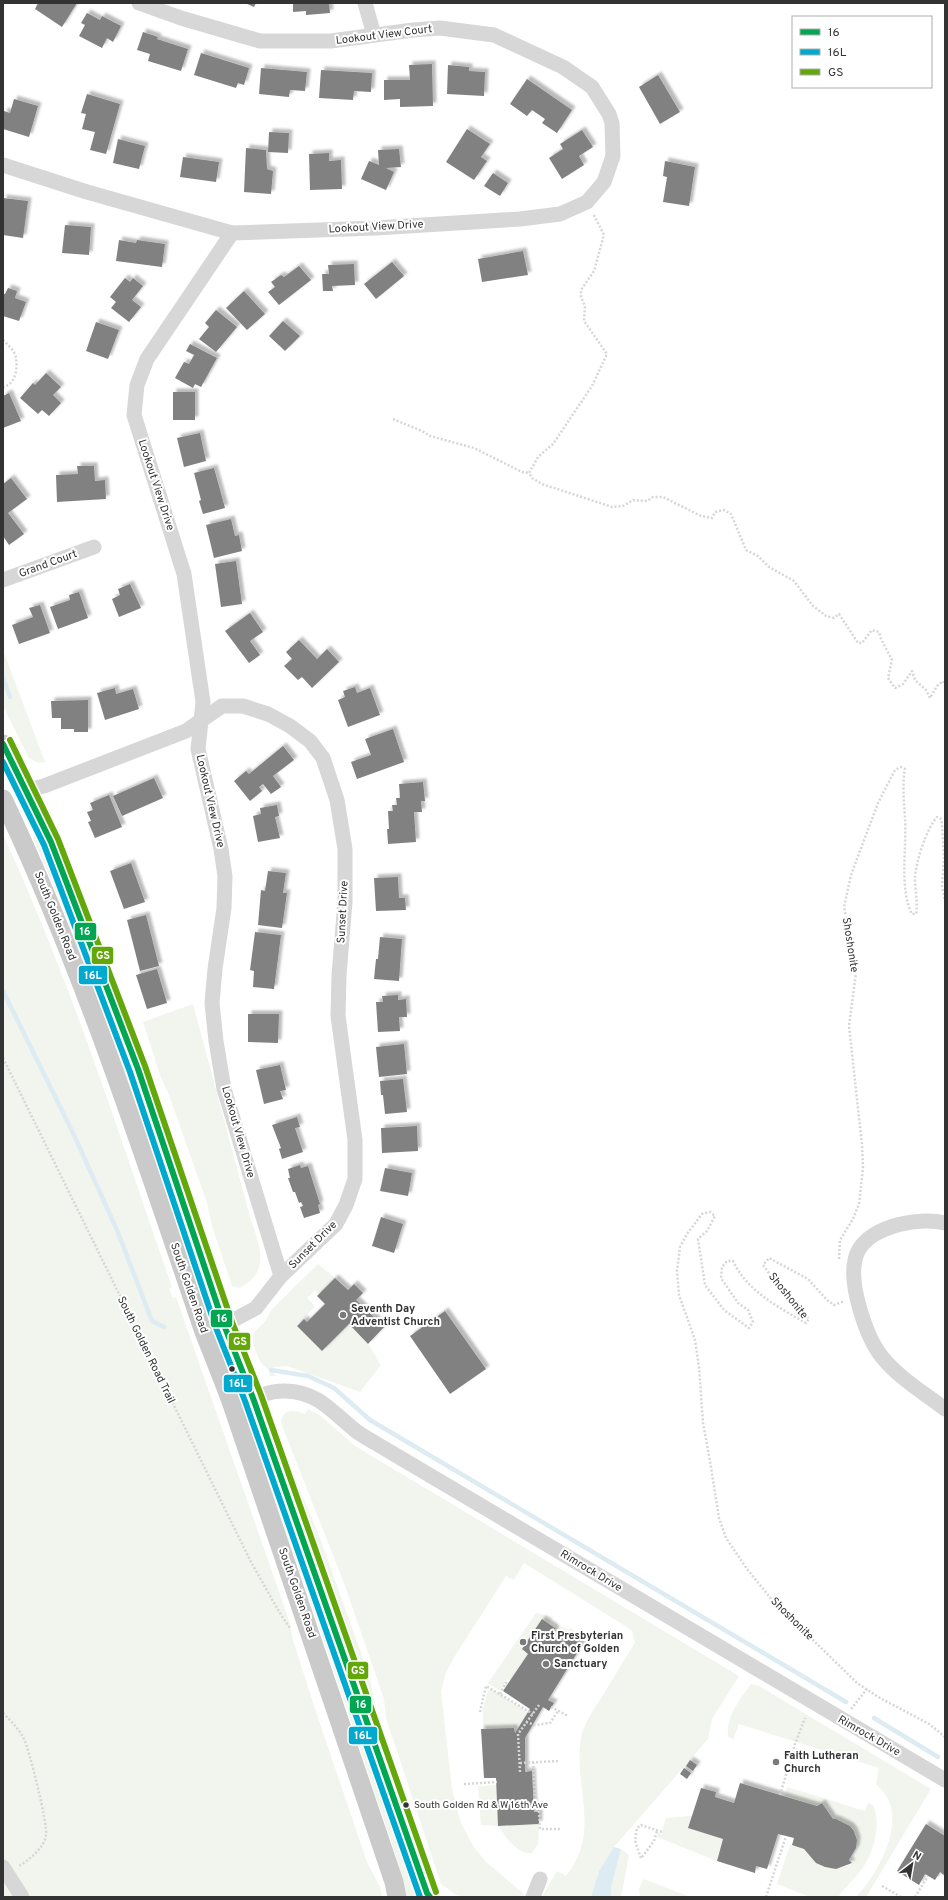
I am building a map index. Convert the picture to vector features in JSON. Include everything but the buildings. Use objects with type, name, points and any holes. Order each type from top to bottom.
[{"type":"main road","name":"South Golden Road","points":[[3,744],[27,790],[54,849],[138,1069],[224,1325],[253,1398],[308,1560],[427,1893],[430,1897]]},
{"type":"main road","points":[[3,798],[27,790]]},
{"type":"main road","name":"South Golden Road","points":[[3,798],[58,922],[85,990],[204,1332],[233,1407],[336,1708],[394,1882],[397,1897]]},
{"type":"street","name":"Lookout View Court","points":[[140,3],[181,18],[260,41],[331,41],[440,28],[494,35],[563,67],[592,88],[610,114],[612,123],[613,156],[604,182],[588,202],[560,214],[520,219]]},
{"type":"street","points":[[365,3],[374,35]]},
{"type":"street","name":"Lookout View Drive","points":[[3,165],[87,192],[232,233],[376,228],[520,219]]},
{"type":"street","name":"Lookout View Drive","points":[[232,233],[147,359],[137,385],[134,415],[184,574],[203,702],[198,749],[221,849],[225,876],[224,908],[215,969],[212,1003],[216,1041],[224,1089],[281,1276]]},
{"type":"street","name":"Grand Court","points":[[3,580],[94,547]]},
{"type":"street","name":"Sunset Drive","points":[[27,790],[44,786],[186,732],[222,706],[243,706],[268,714],[290,726],[310,741],[323,758],[337,800],[344,849],[345,902],[339,975],[338,1016],[355,1140],[355,1180],[346,1205],[336,1224],[281,1276],[256,1308],[224,1325],[204,1332]]},
{"type":"street","points":[[945,1223],[909,1221],[890,1227],[874,1235],[861,1245],[855,1259],[854,1282],[869,1334],[882,1356],[902,1376],[945,1410]]},
{"type":"street","name":"Rimrock Drive","points":[[233,1407],[253,1398],[286,1391],[314,1398],[326,1404],[357,1431],[376,1443],[841,1720],[945,1780]]},
{"type":"street","points":[[5,1870],[22,1897]]},
{"type":"street","points":[[534,1897],[540,1879]]},
{"type":"path","points":[[529,473],[538,457],[553,444],[592,386],[607,354],[584,321],[585,306],[581,297],[581,290],[594,271],[604,235],[588,202]]},
{"type":"path","points":[[3,340],[11,347],[16,358],[16,377],[8,386],[3,387]]},
{"type":"path","points":[[393,419],[422,431],[430,436],[474,448],[522,472],[529,473]]},
{"type":"path","points":[[529,473],[532,478],[542,484],[612,507],[624,506],[633,500],[647,501],[653,497],[663,497],[701,516],[712,518],[715,512],[724,510],[731,514],[746,550],[758,556],[769,567],[794,581],[813,606],[826,616],[834,618],[839,614],[858,643],[862,643],[872,630],[879,632],[892,660],[888,678],[895,688],[903,684],[912,671],[915,680],[926,690],[930,698],[937,686],[943,681],[945,684]]},
{"type":"path","name":"Shoshonite","points":[[839,1262],[840,1240],[853,1218],[859,1204],[863,1168],[862,1145],[849,1026],[856,973],[844,907],[851,875],[878,803],[895,770],[901,767],[904,769],[902,783],[905,818],[906,886],[909,908],[912,914],[916,914],[915,878],[918,863],[931,823],[937,817],[941,819],[942,824],[944,859],[942,886],[945,901]]},
{"type":"path","name":"South Golden Road Trail","points":[[3,1058],[251,1562],[281,1615],[292,1631]]},
{"type":"path","name":"Shoshonite","points":[[844,1297],[842,1302],[834,1305],[826,1299],[808,1279],[769,1258],[763,1265],[783,1292],[809,1319],[806,1323],[757,1291],[739,1274],[733,1261],[727,1260],[722,1267],[721,1278],[738,1303],[748,1310],[753,1322],[749,1328],[724,1310],[705,1285],[698,1239],[707,1231],[715,1216],[710,1212],[702,1214],[687,1234],[680,1247],[677,1271],[679,1295],[695,1340],[699,1367],[703,1423],[719,1518],[726,1538],[747,1569],[772,1600],[857,1683],[880,1698],[928,1724],[945,1737]]},
{"type":"path","points":[[500,1694],[506,1684],[508,1684]]},
{"type":"path","points":[[480,1712],[486,1686],[533,1714]]},
{"type":"path","points":[[841,1720],[867,1689]]},
{"type":"path","points":[[520,1772],[517,1746],[518,1734],[539,1705]]},
{"type":"path","points":[[551,1707],[568,1716]]},
{"type":"path","points":[[526,1722],[535,1725],[550,1722],[558,1711]]},
{"type":"path","points":[[3,1713],[13,1723],[25,1741],[36,1783],[46,1834],[44,1841],[33,1855],[5,1870]]},
{"type":"path","points":[[780,1795],[795,1744],[805,1718]]},
{"type":"path","points":[[533,1762],[536,1810],[539,1810],[540,1829],[560,1829]]},
{"type":"path","points":[[520,1763],[559,1762]]},
{"type":"path","points":[[464,1784],[497,1782]]},
{"type":"path","points":[[657,1831],[654,1841],[641,1858],[635,1842],[637,1828],[641,1825],[662,1832]]},
{"type":"path","points":[[766,1897],[786,1836]]},
{"type":"path","points":[[915,1897],[928,1876]]},
{"type":"path","points":[[882,1886],[901,1897]]},
{"type":"shaded area","points":[[3,650],[45,762],[38,763],[29,758],[3,706]]},
{"type":"shaded area","points":[[3,835],[51,946],[93,1059],[172,1287],[169,1289],[173,1298],[176,1297],[289,1620],[293,1640],[315,1709],[367,1862],[380,1887],[382,1897],[3,1897]]},
{"type":"shaded area","points":[[34,836],[37,836],[47,858],[113,1031],[110,1032],[73,934],[33,838]]},
{"type":"shaded area","points":[[193,1004],[259,1247],[260,1265],[256,1274],[250,1281],[240,1288],[232,1286],[212,1226],[207,1203],[169,1095],[161,1078],[143,1022]]},
{"type":"shaded area","points":[[119,1048],[175,1211],[173,1211],[168,1199],[116,1049]]},
{"type":"shaded area","points":[[318,1264],[335,1278],[319,1294],[315,1290],[307,1298],[315,1306],[297,1326],[349,1324],[368,1344],[381,1365],[360,1392],[287,1366],[274,1367],[272,1372],[277,1376],[270,1376],[269,1370],[261,1362],[253,1344],[253,1337],[257,1329],[268,1317],[271,1310]]},
{"type":"shaded area","name":"First Presbyterian Church of Golden","points":[[308,1409],[321,1416],[355,1446],[739,1676],[712,1719],[708,1739],[614,1847],[599,1871],[591,1897],[544,1897],[543,1895],[557,1871],[566,1876],[577,1859],[582,1843],[584,1826],[584,1808],[580,1774],[582,1732],[590,1715],[635,1643],[632,1631],[524,1563],[514,1580],[506,1576],[453,1659],[445,1675],[441,1692],[452,1789],[461,1823],[473,1846],[486,1862],[523,1893],[524,1897],[464,1897],[455,1894],[441,1884],[386,1718],[384,1699],[344,1583],[281,1423],[284,1415],[289,1411],[305,1414]]},
{"type":"shaded area","points":[[257,1442],[398,1840],[408,1875],[420,1897],[407,1897],[390,1836],[255,1443]]},
{"type":"shaded area","points":[[291,1472],[328,1560],[372,1688],[377,1714]]},
{"type":"shaded area","points":[[536,1613],[553,1617],[549,1624],[542,1619],[522,1649],[528,1654],[511,1680],[508,1679],[500,1691],[488,1683]]},
{"type":"shaded area","points":[[557,1624],[569,1630],[570,1628],[585,1638],[581,1644],[570,1637],[563,1642],[554,1636],[555,1627]]},
{"type":"shaded area","points":[[751,1684],[759,1686],[931,1789],[866,1897],[856,1897],[864,1888],[878,1866],[889,1841],[892,1828],[890,1804],[886,1795],[876,1784],[879,1768],[739,1724],[733,1740],[728,1736],[731,1715]]},
{"type":"shaded area","points":[[491,1689],[528,1712],[515,1733],[514,1728],[483,1729],[483,1709],[488,1690]]},
{"type":"shaded area","points":[[497,1785],[499,1826],[539,1824],[538,1844],[532,1853],[527,1853],[517,1848],[508,1840],[498,1826],[481,1825],[478,1786]]},
{"type":"shaded area","points":[[787,1787],[865,1811],[868,1803],[873,1805],[877,1824],[875,1838],[869,1857],[862,1868],[838,1897],[810,1897],[777,1884],[790,1845],[799,1847],[805,1851],[821,1866],[839,1868],[852,1864],[849,1860],[854,1851],[856,1841],[855,1832],[852,1828],[836,1819],[833,1819],[822,1803],[817,1806],[785,1796]]},
{"type":"shaded area","points":[[692,1816],[688,1828],[723,1839],[717,1861],[657,1837],[658,1833],[661,1834],[666,1818]]},
{"type":"shaded area","points":[[614,1847],[621,1849],[611,1888],[611,1897],[591,1897],[599,1871]]},
{"type":"shaded area","points":[[621,1849],[629,1855],[621,1897],[611,1897],[611,1888]]},
{"type":"shaded area","points":[[643,1879],[690,1897],[640,1897],[639,1889]]},
{"type":"waterway","points":[[3,678],[10,697]]},
{"type":"waterway","points":[[3,991],[73,1133],[117,1230],[152,1321],[164,1327]]},
{"type":"waterway","points":[[271,1370],[308,1376],[334,1388],[370,1420],[846,1702]]},
{"type":"waterway","points":[[874,1718],[938,1757]]},
{"type":"transit line","name":"GS","points":[[10,740],[58,839],[145,1066],[232,1322],[261,1395],[436,1892]]},
{"type":"transit line","name":"16","points":[[3,744],[51,842],[138,1069],[224,1325],[253,1398],[427,1893],[430,1897]]},
{"type":"transit line","name":"16L","points":[[3,762],[44,845],[130,1072],[216,1328],[245,1401],[420,1897]]},
{"type":"place","name":"Seventh Day Adventist Church","points":[[343,1315]]},
{"type":"place","name":"First Presbyterian Church of Golden","points":[[523,1642]]},
{"type":"place","name":"Sanctuary","points":[[546,1664]]},
{"type":"place","name":"Faith Lutheran Church","points":[[776,1762]]},
{"type":"place","name":"South Golden Rd & W 16th Ave","points":[[406,1805]]}]
